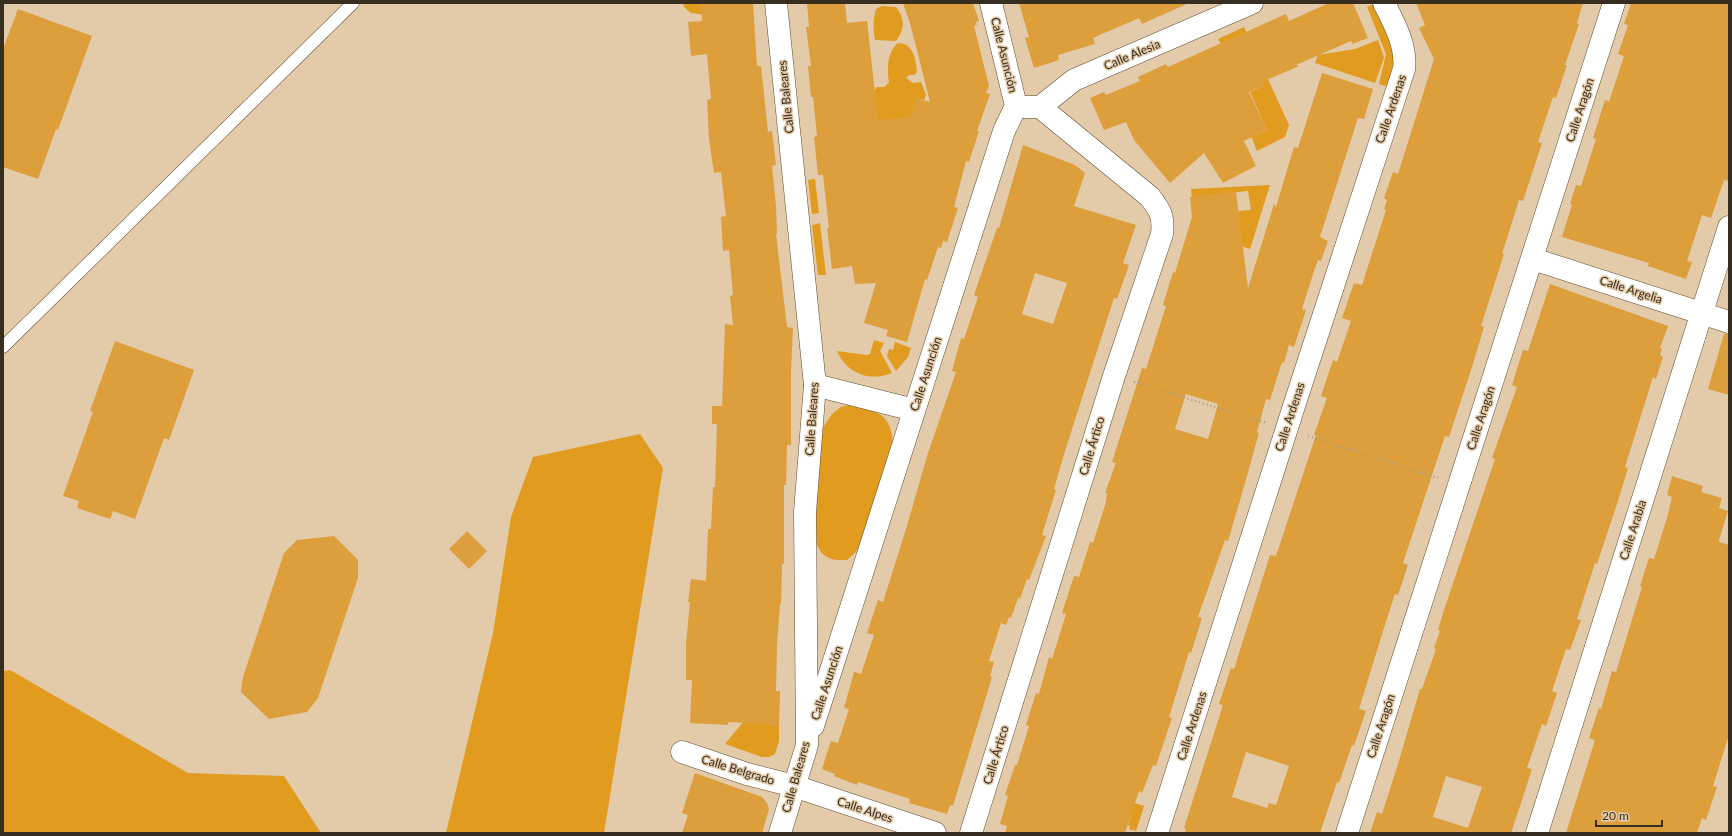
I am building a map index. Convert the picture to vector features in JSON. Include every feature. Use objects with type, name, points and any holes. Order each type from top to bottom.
[{"type":"street","name":"Calle Baleares","points":[[776,3],[815,386],[805,512],[807,745],[780,833]]},
{"type":"street","name":"Calle Asunción","points":[[807,745],[1004,131],[1016,106],[991,3]]},
{"type":"street","name":"Calle Alesia","points":[[1040,107],[1074,80],[1252,3]]},
{"type":"street","name":"Calle Ardenas","points":[[1157,833],[1404,69],[1406,59],[1404,49],[1384,3]]},
{"type":"street","name":"Calle Aragón","points":[[1347,833],[1440,539],[1534,259],[1614,3]]},
{"type":"street","points":[[1016,106],[1040,107]]},
{"type":"street","name":"Calle Ártico","points":[[971,833],[1114,376],[1162,234],[1163,222],[1160,210],[1150,197],[1040,107]]},
{"type":"street","name":"Calle Arabia","points":[[1537,833],[1729,227]]},
{"type":"street","name":"Calle Argelia","points":[[1534,259],[1729,322]]},
{"type":"street","points":[[815,386],[914,410]]},
{"type":"street","name":"Calle Belgrado","points":[[682,752],[747,774],[794,786]]},
{"type":"street","name":"Calle Alpes","points":[[794,786],[936,833]]},
{"type":"lane","points":[[3,347],[353,3]]},
{"type":"shaded area","points":[[683,3],[701,3],[701,5],[707,6],[707,15],[691,13],[684,7]]},
{"type":"shaded area","points":[[1374,5],[1394,49],[1396,57],[1389,87],[1379,84],[1386,54],[1367,7]]},
{"type":"shaded area","points":[[882,6],[896,7],[901,15],[903,24],[899,37],[896,41],[875,40],[875,13],[876,9]]},
{"type":"shaded area","points":[[1244,27],[1289,125],[1285,137],[1257,151],[1250,133],[1255,131],[1257,135],[1267,130],[1250,92],[1264,86],[1221,44],[1218,39]]},
{"type":"shaded area","points":[[1378,40],[1384,58],[1375,83],[1315,63],[1318,55],[1355,49]]},
{"type":"shaded area","points":[[898,43],[907,46],[915,57],[917,72],[906,78],[913,83],[921,82],[926,95],[924,100],[917,98],[903,140],[873,121],[865,91],[875,90],[877,87],[885,87],[889,82],[888,66],[890,56],[894,47]]},
{"type":"shaded area","points":[[815,179],[819,213],[812,214],[808,180]]},
{"type":"shaded area","points":[[1270,185],[1250,249],[1229,242],[1240,224],[1238,211],[1251,210],[1248,191],[1192,197],[1191,189]]},
{"type":"shaded area","points":[[820,223],[826,275],[818,275],[812,225]]},
{"type":"shaded area","points":[[874,340],[884,343],[880,351],[892,373],[876,377],[860,374],[841,359],[837,351],[867,355],[870,354]]},
{"type":"shaded area","points":[[895,342],[911,348],[908,357],[896,371],[887,356],[889,349],[893,350]]},
{"type":"shaded area","points":[[852,404],[875,411],[881,415],[885,419],[892,433],[893,443],[860,548],[847,560],[835,560],[826,557],[823,554],[817,546],[815,540],[820,432],[832,414],[841,407]]},
{"type":"shaded area","points":[[640,434],[663,468],[604,833],[446,833],[493,633],[511,517],[533,457]]},
{"type":"shaded area","points":[[10,670],[188,773],[284,776],[321,833],[3,833],[3,671]]},
{"type":"shaded area","points":[[743,722],[779,725],[779,741],[775,754],[769,757],[762,757],[725,744]]},
{"type":"shaded area","points":[[1112,796],[1144,806],[1136,831],[1129,829],[1130,826],[1128,825],[1132,812]]},
{"type":"building","points":[[701,3],[753,3],[757,66],[761,66],[768,132],[772,131],[776,165],[772,166],[776,206],[776,234],[787,327],[793,328],[791,372],[791,445],[787,445],[786,485],[784,485],[784,564],[782,564],[781,604],[777,645],[776,691],[780,691],[779,725],[728,722],[728,725],[690,723],[692,680],[686,680],[686,644],[690,602],[688,602],[691,579],[706,581],[708,529],[711,529],[713,487],[715,487],[717,424],[712,424],[712,406],[722,406],[725,324],[733,325],[730,296],[733,295],[729,250],[723,251],[721,217],[726,216],[721,172],[714,173],[709,139],[707,100],[711,99],[707,54],[691,56],[688,22],[702,21]]},
{"type":"building","points":[[807,3],[845,3],[847,23],[867,21],[878,120],[910,117],[917,98],[930,102],[910,23],[903,3],[973,3],[979,21],[976,22],[977,25],[974,26],[989,86],[986,93],[990,94],[977,131],[979,131],[969,162],[966,161],[954,207],[958,208],[947,242],[943,241],[941,248],[938,247],[927,280],[925,279],[907,342],[886,336],[888,330],[864,323],[876,283],[855,284],[852,266],[832,269],[823,175],[818,175],[814,137],[817,136],[808,66],[811,66],[806,27],[809,27]]},
{"type":"building","points":[[1019,3],[1189,3],[1142,24],[1139,18],[1093,38],[1095,44],[1058,55],[1059,60],[1034,68],[1025,38],[1029,37]]},
{"type":"building","points":[[1329,3],[1353,3],[1368,38],[1352,44],[1351,41],[1296,65],[1299,66],[1262,82],[1264,86],[1249,92],[1267,130],[1244,141],[1256,166],[1223,183],[1204,153],[1170,183],[1134,140],[1126,122],[1104,130],[1090,98],[1104,92],[1106,95],[1140,81],[1138,77],[1166,64],[1168,67],[1286,14],[1289,21]]},
{"type":"building","points":[[1416,3],[1583,3],[1577,23],[1579,24],[1565,65],[1567,65],[1556,98],[1553,97],[1538,142],[1542,143],[1523,201],[1519,200],[1502,254],[1504,254],[1481,326],[1484,327],[1472,367],[1449,437],[1445,436],[1403,563],[1408,565],[1398,595],[1395,594],[1359,709],[1366,711],[1339,783],[1337,782],[1320,833],[1185,833],[1186,829],[1184,828],[1223,705],[1219,704],[1231,668],[1234,669],[1270,555],[1276,556],[1327,398],[1321,396],[1333,360],[1337,362],[1351,321],[1342,318],[1354,283],[1362,285],[1386,210],[1384,209],[1387,200],[1384,198],[1393,172],[1398,174],[1434,59],[1419,28],[1425,25]],"holes":[[[1246,752],[1289,766],[1276,805],[1269,803],[1267,808],[1232,797]]]},
{"type":"building","points":[[1631,3],[1729,3],[1729,181],[1724,180],[1711,218],[1702,215],[1687,261],[1692,262],[1686,279],[1648,266],[1649,263],[1562,237],[1572,205],[1570,204],[1576,185],[1581,186],[1596,139],[1593,138],[1605,100],[1609,102],[1624,56],[1618,54],[1628,25],[1624,24]]},
{"type":"building","points":[[18,9],[92,36],[58,130],[56,129],[38,179],[3,167],[3,49]]},
{"type":"building","points":[[1322,73],[1373,89],[1364,119],[1358,118],[1320,237],[1328,241],[1321,261],[1318,260],[1314,271],[1302,309],[1306,310],[1294,347],[1289,345],[1270,400],[1266,399],[1257,432],[1259,433],[1228,541],[1225,540],[1198,617],[1202,618],[1191,653],[1189,652],[1169,717],[1172,718],[1156,766],[1153,765],[1142,793],[1139,791],[1125,833],[1005,833],[1007,826],[1000,824],[1008,796],[1005,795],[1015,765],[1017,765],[1029,726],[1026,725],[1036,693],[1039,694],[1049,657],[1052,659],[1066,614],[1062,613],[1074,576],[1079,577],[1090,542],[1093,543],[1106,502],[1107,493],[1105,493],[1116,463],[1112,462],[1142,368],[1146,369],[1166,306],[1163,305],[1173,272],[1175,273],[1192,217],[1190,197],[1236,192],[1248,288],[1274,204],[1276,207],[1294,147],[1298,148]],"holes":[[[1186,394],[1218,404],[1208,439],[1175,429]]]},
{"type":"building","points":[[1023,145],[1075,165],[1085,173],[1074,206],[1136,225],[1123,263],[1129,265],[1117,299],[1114,298],[1054,489],[1056,490],[1042,535],[1046,536],[1029,580],[1027,579],[1011,618],[1009,617],[1006,625],[1001,623],[989,661],[994,662],[990,676],[992,677],[953,806],[950,805],[947,814],[909,803],[910,799],[858,782],[857,785],[834,776],[835,774],[822,769],[831,741],[838,743],[849,709],[844,708],[854,672],[861,674],[874,635],[867,633],[878,600],[883,602],[928,453],[956,372],[952,371],[961,338],[964,339],[978,297],[974,295],[997,228],[999,228]],"holes":[[[1035,273],[1067,283],[1053,324],[1022,314]]]},
{"type":"building","points":[[1550,284],[1668,326],[1660,348],[1662,349],[1660,355],[1663,357],[1656,379],[1653,377],[1625,467],[1628,468],[1617,504],[1597,564],[1595,563],[1577,619],[1581,620],[1570,650],[1566,649],[1552,691],[1557,693],[1546,726],[1542,724],[1527,768],[1532,769],[1511,833],[1370,833],[1377,812],[1382,814],[1420,689],[1422,689],[1436,649],[1434,648],[1440,631],[1438,630],[1444,610],[1495,459],[1492,458],[1517,387],[1512,385],[1523,350],[1528,351]],"holes":[[[1446,776],[1482,787],[1468,828],[1433,817]]]},
{"type":"building","points":[[1724,334],[1729,334],[1729,395],[1708,389]]},
{"type":"building","points":[[115,341],[194,370],[169,440],[164,438],[135,519],[113,511],[110,519],[77,508],[79,501],[63,496],[93,412],[90,411]]},
{"type":"building","points":[[1672,476],[1703,486],[1701,492],[1722,498],[1719,508],[1728,511],[1719,542],[1729,545],[1729,735],[1713,786],[1717,787],[1706,820],[1702,818],[1697,833],[1566,833],[1595,740],[1589,738],[1599,708],[1601,709],[1612,671],[1616,672],[1642,587],[1640,586],[1649,558],[1654,559],[1667,518],[1672,497],[1667,495]]},
{"type":"building","points":[[467,531],[487,551],[469,569],[449,549]]},
{"type":"building","points":[[334,536],[358,560],[358,578],[318,698],[307,712],[269,719],[241,692],[243,677],[284,553],[297,540]]},
{"type":"building","points":[[695,773],[762,797],[767,803],[769,809],[762,833],[682,833],[688,815],[682,813]]}]
